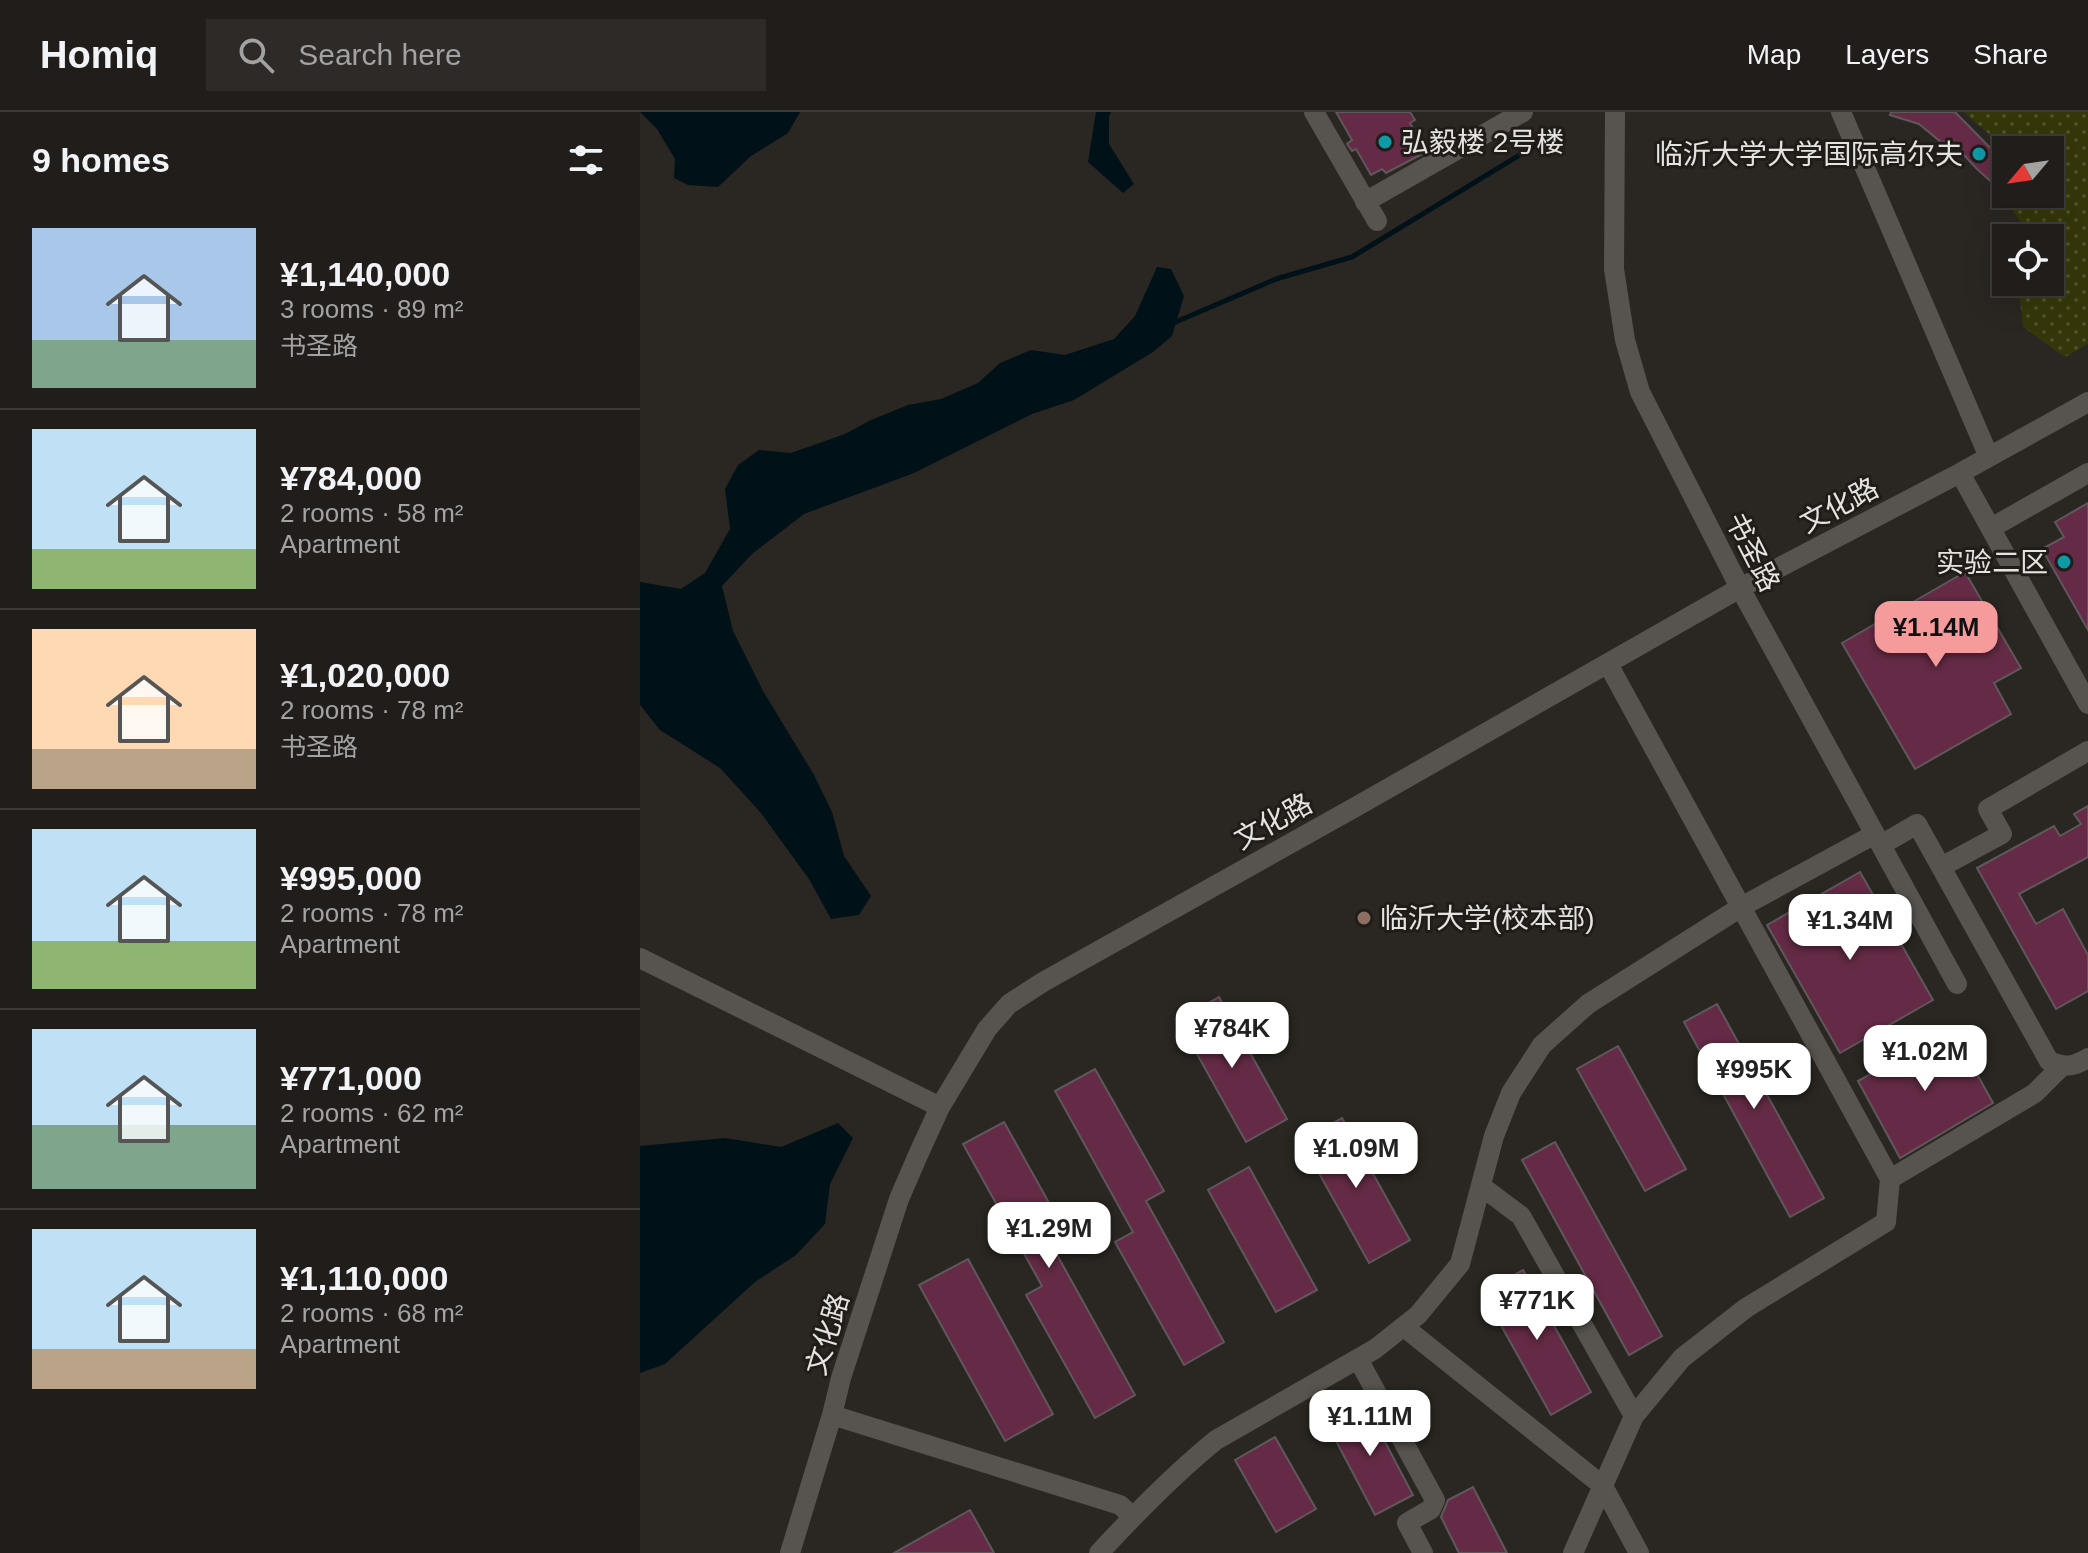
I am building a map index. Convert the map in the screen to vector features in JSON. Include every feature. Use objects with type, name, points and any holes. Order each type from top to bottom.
[{"type":"street","points":[[1314,112],[1377,221]]},
{"type":"street","points":[[1365,202],[1523,112]]},
{"type":"street","name":"书圣路","points":[[1615,112],[1614,269],[1625,340],[1640,392],[1740,588],[1957,984]]},
{"type":"street","points":[[1841,112],[1989,457]]},
{"type":"street","name":"文化路","points":[[790,1553],[841,1378],[899,1199],[940,1107],[987,1029],[1009,1004],[1740,588],[2088,402]]},
{"type":"street","points":[[1960,473],[2088,704]]},
{"type":"street","points":[[1991,528],[2088,473]]},
{"type":"street","points":[[1573,1553],[1634,1416],[1682,1358],[1746,1308],[1886,1222],[1890,1179],[1608,664]]},
{"type":"street","points":[[1941,867],[2002,834],[1988,809],[2088,751]]},
{"type":"street","points":[[1099,1553],[1216,1440],[1375,1349],[1418,1315],[1460,1264],[1494,1136],[1511,1093],[1542,1045],[1588,1004],[1741,907],[1917,824],[2049,1061],[2061,1067]]},
{"type":"street","points":[[640,958],[940,1107]]},
{"type":"street","points":[[1890,1179],[2035,1093],[2061,1067],[2078,1064],[2088,1058]]},
{"type":"street","points":[[1481,1186],[1521,1216],[1634,1416]]},
{"type":"street","points":[[1404,1327],[1603,1486],[1639,1553]]},
{"type":"street","points":[[1358,1359],[1435,1500],[1431,1509],[1407,1523],[1423,1553]]},
{"type":"street","points":[[832,1415],[1120,1505],[1133,1517]]},
{"type":"shaded area","points":[[640,112],[800,112],[788,133],[751,156],[718,187],[688,185],[674,178],[675,159],[657,129]]},
{"type":"shaded area","points":[[1096,112],[1111,112],[1109,144],[1134,184],[1123,193],[1088,162]]},
{"type":"shaded area","points":[[1964,112],[2088,112],[2088,344],[2065,357],[2023,327],[2020,296],[2064,296],[2064,224],[2022,224],[2011,208],[2064,208],[2064,136],[1992,137]]},
{"type":"shaded area","points":[[1157,267],[1171,269],[1184,296],[1172,336],[1153,352],[1074,400],[1032,414],[914,473],[804,514],[752,554],[722,586],[733,631],[763,691],[814,775],[832,812],[844,856],[871,896],[859,915],[831,919],[809,879],[761,813],[720,768],[660,730],[640,705],[640,582],[681,589],[705,573],[730,529],[725,489],[738,465],[759,450],[791,453],[845,434],[908,405],[941,399],[978,383],[1000,363],[1031,350],[1065,355],[1114,339],[1135,316]]},
{"type":"shaded area","points":[[838,1123],[853,1138],[830,1184],[825,1224],[796,1255],[755,1282],[665,1364],[640,1373],[640,1146],[725,1138],[781,1147]]},
{"type":"building","name":"弘毅楼 2号楼","points":[[1336,112],[1410,112],[1415,120],[1410,123],[1426,152],[1386,173],[1382,169],[1371,175],[1356,149],[1352,151],[1347,144],[1352,140]]},
{"type":"building","name":"临沂大学大学国际高尔夫","points":[[1891,112],[1955,112],[1992,150],[1992,182],[1949,139],[1942,143],[1919,124],[1890,115]]},
{"type":"building","name":"实验二区","points":[[2088,503],[2088,630],[2042,549],[2064,537],[2055,522]]},
{"type":"building","points":[[1965,572],[2021,668],[1994,683],[2011,714],[1915,769],[1842,643]]},
{"type":"building","points":[[2088,806],[2088,857],[2019,894],[2036,924],[2063,909],[2088,955],[2088,991],[2056,1009],[1977,868],[2054,826],[2060,836],[2081,824],[2074,814]]},
{"type":"building","points":[[1860,872],[1933,1000],[1840,1053],[1767,925]]},
{"type":"building","points":[[1219,997],[1287,1119],[1246,1142],[1178,1020]]},
{"type":"building","points":[[1717,1004],[1824,1198],[1790,1217],[1684,1022]]},
{"type":"building","points":[[1952,1029],[1993,1103],[1900,1158],[1858,1081]]},
{"type":"building","points":[[1618,1046],[1686,1169],[1645,1191],[1577,1069]]},
{"type":"building","points":[[1095,1069],[1164,1191],[1146,1201],[1224,1342],[1184,1365],[1115,1242],[1133,1232],[1055,1091]]},
{"type":"building","points":[[1342,1118],[1410,1240],[1369,1263],[1301,1141]]},
{"type":"building","points":[[1004,1122],[1072,1244],[1056,1253],[1135,1395],[1095,1418],[1026,1295],[1042,1286],[963,1144]]},
{"type":"building","points":[[1555,1142],[1662,1336],[1629,1355],[1522,1160]]},
{"type":"building","points":[[1249,1167],[1317,1290],[1276,1312],[1208,1190]]},
{"type":"building","points":[[968,1259],[1053,1414],[1005,1441],[919,1285]]},
{"type":"building","points":[[1523,1270],[1591,1392],[1551,1415],[1483,1293]]},
{"type":"building","points":[[1364,1402],[1413,1495],[1375,1515],[1326,1422]]},
{"type":"building","points":[[1275,1437],[1316,1509],[1276,1532],[1235,1460]]},
{"type":"building","points":[[1473,1487],[1507,1553],[1459,1553],[1441,1517],[1448,1500]]},
{"type":"building","points":[[970,1510],[994,1553],[894,1553]]},
{"type":"waterway","points":[[1171,324],[1276,279],[1352,257],[1536,145]]},
{"type":"place","name":"弘毅楼 2号楼","points":[[1385,142]]},
{"type":"place","name":"临沂大学大学国际高尔夫","points":[[1979,154]]},
{"type":"place","name":"实验二区","points":[[2064,562]]},
{"type":"place","name":"临沂大学(校本部)","points":[[1364,918]]}]
